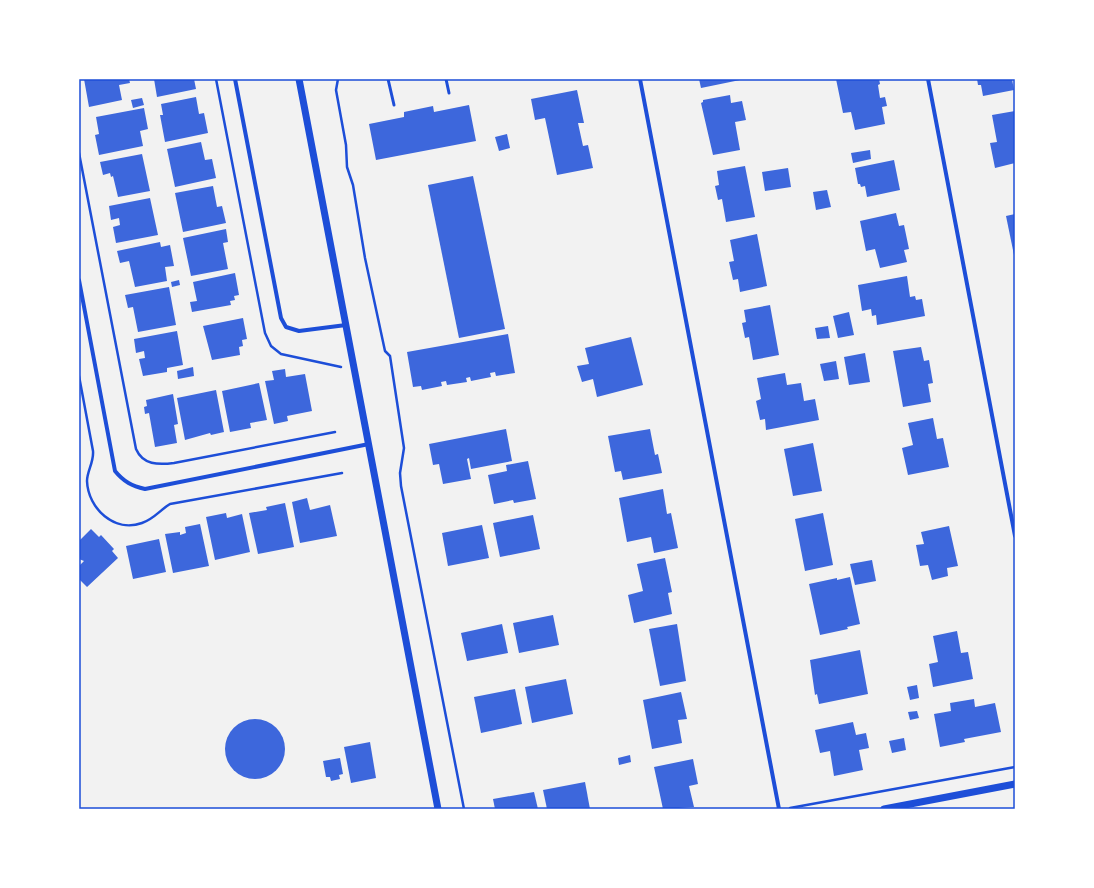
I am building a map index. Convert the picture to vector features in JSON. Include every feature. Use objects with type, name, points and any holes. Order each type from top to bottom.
[{"type":"street","points":[[235,79],[281,318],[286,327],[299,332],[346,325]]},
{"type":"street","points":[[299,79],[438,809]]},
{"type":"street","points":[[640,79],[779,809]]},
{"type":"street","points":[[928,79],[1015,536]]},
{"type":"street","points":[[79,280],[115,471],[122,479],[133,486],[145,488],[368,444]]},
{"type":"street","points":[[884,809],[1015,784]]},
{"type":"lane","points":[[388,79],[394,105]]},
{"type":"lane","points":[[446,79],[449,93]]},
{"type":"path","points":[[338,79],[336,90],[346,144],[347,167],[353,185],[365,258],[385,351],[390,356],[401,421],[404,448],[401,486],[464,809]]},
{"type":"path","points":[[79,153],[138,454],[148,463],[174,463],[335,432]]},
{"type":"path","points":[[786,809],[1015,767]]},
{"type":"building","points":[[84,79],[129,79],[130,83],[119,85],[122,100],[89,107]]},
{"type":"building","points":[[154,79],[194,79],[196,89],[157,97]]},
{"type":"building","points":[[699,79],[740,79],[740,80],[701,88]]},
{"type":"building","points":[[836,79],[879,79],[880,84],[878,85],[880,98],[885,97],[887,106],[882,107],[885,124],[855,130],[851,112],[843,113]]},
{"type":"building","points":[[977,79],[1012,79],[1014,90],[983,96],[981,85],[978,85]]},
{"type":"building","points":[[577,90],[584,123],[578,123],[583,146],[588,145],[593,168],[557,175],[545,118],[535,120],[531,99]]},
{"type":"building","points":[[730,95],[731,103],[742,101],[746,120],[735,122],[740,150],[713,155],[701,103],[703,100]]},
{"type":"building","points":[[196,97],[199,114],[204,113],[208,133],[165,142],[160,115],[163,115],[161,104]]},
{"type":"building","points":[[142,98],[144,105],[133,108],[131,100]]},
{"type":"building","points":[[469,105],[476,141],[376,160],[369,124],[404,117],[404,112],[433,106],[434,112]]},
{"type":"building","points":[[144,108],[148,129],[140,131],[143,146],[99,155],[95,135],[99,134],[96,117]]},
{"type":"building","points":[[1015,111],[1015,163],[995,168],[990,143],[997,142],[992,115]]},
{"type":"building","points":[[507,134],[510,148],[499,151],[495,137]]},
{"type":"building","points":[[201,142],[205,160],[212,159],[216,178],[175,187],[167,149]]},
{"type":"building","points":[[870,150],[871,159],[853,163],[851,153]]},
{"type":"building","points":[[142,154],[150,191],[118,197],[113,176],[111,177],[110,173],[103,175],[100,162]]},
{"type":"building","points":[[894,160],[900,190],[867,197],[865,186],[861,187],[860,184],[858,184],[855,168]]},
{"type":"building","points":[[745,166],[755,217],[726,222],[722,199],[718,200],[715,186],[719,185],[717,171]]},
{"type":"building","points":[[788,168],[791,187],[765,191],[762,172]]},
{"type":"building","points":[[473,176],[505,329],[459,338],[428,185]]},
{"type":"building","points":[[213,186],[217,207],[222,206],[226,223],[183,232],[175,193]]},
{"type":"building","points":[[827,190],[831,207],[816,210],[813,192]]},
{"type":"building","points":[[150,198],[158,235],[116,243],[113,227],[120,225],[119,218],[111,220],[109,206]]},
{"type":"building","points":[[896,213],[899,226],[904,225],[909,249],[904,250],[907,262],[880,268],[875,249],[866,251],[860,221]]},
{"type":"building","points":[[1015,214],[1015,255],[1014,255],[1006,216]]},
{"type":"building","points":[[226,229],[228,242],[223,243],[228,269],[191,276],[183,238]]},
{"type":"building","points":[[757,234],[767,286],[740,292],[738,279],[733,280],[729,262],[734,261],[730,240]]},
{"type":"building","points":[[160,242],[161,247],[170,245],[174,266],[165,267],[167,281],[135,287],[129,261],[120,263],[117,251]]},
{"type":"building","points":[[235,273],[239,295],[234,296],[235,300],[230,301],[231,305],[192,312],[190,302],[197,301],[193,282]]},
{"type":"building","points":[[907,276],[910,297],[915,296],[916,300],[922,299],[925,316],[877,325],[876,315],[872,316],[871,309],[862,311],[858,285]]},
{"type":"building","points":[[179,280],[180,285],[172,287],[171,282]]},
{"type":"building","points":[[169,287],[176,325],[138,332],[133,307],[128,308],[125,295]]},
{"type":"building","points":[[770,305],[779,355],[753,360],[749,337],[745,338],[742,323],[746,322],[744,310]]},
{"type":"building","points":[[849,312],[854,335],[838,338],[833,316]]},
{"type":"building","points":[[243,318],[247,339],[242,340],[243,346],[239,347],[240,355],[212,360],[203,326]]},
{"type":"building","points":[[828,326],[830,338],[817,339],[815,328]]},
{"type":"building","points":[[177,331],[183,365],[167,368],[167,372],[143,376],[139,359],[145,358],[144,351],[136,353],[134,339]]},
{"type":"building","points":[[508,334],[515,373],[496,376],[495,372],[490,373],[491,377],[471,381],[470,377],[466,378],[467,382],[447,385],[446,381],[441,382],[442,386],[422,390],[421,386],[413,387],[407,352]]},
{"type":"building","points":[[631,337],[643,385],[597,397],[593,379],[582,382],[577,366],[589,364],[585,348]]},
{"type":"building","points":[[921,347],[924,361],[929,360],[933,383],[928,384],[931,402],[903,407],[893,351]]},
{"type":"building","points":[[865,353],[870,382],[849,385],[844,357]]},
{"type":"building","points":[[836,361],[839,379],[824,381],[820,364]]},
{"type":"building","points":[[193,367],[194,376],[178,379],[177,371]]},
{"type":"building","points":[[285,369],[286,377],[305,374],[312,411],[287,416],[288,421],[274,424],[265,381],[274,380],[272,371]]},
{"type":"building","points":[[785,373],[787,385],[801,383],[804,401],[815,399],[819,420],[766,430],[765,419],[760,420],[756,401],[761,399],[757,378]]},
{"type":"building","points":[[259,383],[267,420],[250,423],[251,428],[230,432],[222,391]]},
{"type":"building","points":[[216,390],[224,432],[211,435],[210,433],[185,440],[177,398]]},
{"type":"building","points":[[173,394],[178,424],[174,425],[177,443],[155,447],[149,413],[145,414],[144,407],[147,406],[146,400]]},
{"type":"building","points":[[933,418],[937,439],[943,438],[949,467],[908,475],[902,448],[913,445],[908,423]]},
{"type":"building","points":[[506,429],[512,461],[471,469],[469,458],[467,459],[471,479],[443,484],[439,464],[433,465],[429,444]]},
{"type":"building","points":[[650,429],[655,455],[658,454],[662,473],[623,480],[621,471],[615,472],[608,436]]},
{"type":"building","points":[[813,443],[822,491],[793,496],[784,449]]},
{"type":"building","points":[[528,461],[536,499],[514,503],[513,500],[494,504],[488,475],[507,471],[506,465]]},
{"type":"building","points":[[663,489],[667,514],[671,513],[678,548],[654,553],[651,537],[627,542],[619,498]]},
{"type":"building","points":[[307,498],[310,510],[330,505],[337,536],[300,543],[292,502]]},
{"type":"building","points":[[285,503],[294,547],[258,554],[249,513],[267,510],[266,507]]},
{"type":"building","points":[[226,513],[227,518],[242,514],[250,552],[215,560],[206,517]]},
{"type":"building","points":[[823,513],[833,565],[805,571],[795,519]]},
{"type":"building","points":[[533,515],[540,549],[500,557],[493,523]]},
{"type":"building","points":[[200,524],[209,566],[173,573],[165,534],[180,532],[180,535],[186,533],[185,527]]},
{"type":"building","points":[[482,525],[489,558],[448,566],[442,533]]},
{"type":"building","points":[[949,526],[958,566],[947,568],[948,576],[932,580],[928,565],[920,566],[916,545],[924,544],[921,532]]},
{"type":"building","points":[[91,529],[99,537],[101,535],[114,549],[112,551],[118,558],[87,587],[79,579],[79,566],[84,561],[79,559],[79,541]]},
{"type":"building","points":[[159,539],[166,572],[133,579],[126,546]]},
{"type":"building","points":[[665,558],[672,592],[668,593],[672,614],[634,623],[628,595],[643,591],[637,564]]},
{"type":"building","points":[[872,560],[876,581],[855,585],[850,564]]},
{"type":"building","points":[[850,577],[860,624],[847,627],[848,629],[820,635],[809,584],[837,578],[837,580]]},
{"type":"building","points":[[553,615],[559,645],[519,653],[513,623]]},
{"type":"building","points":[[502,624],[508,653],[467,661],[461,633]]},
{"type":"building","points":[[677,624],[686,681],[660,686],[649,629]]},
{"type":"building","points":[[957,631],[961,653],[968,652],[973,679],[933,687],[929,664],[938,662],[933,636]]},
{"type":"building","points":[[860,650],[868,694],[819,704],[817,694],[815,695],[810,660]]},
{"type":"building","points":[[566,679],[573,714],[532,723],[525,687]]},
{"type":"building","points":[[917,685],[919,698],[910,700],[907,687]]},
{"type":"building","points":[[515,689],[522,724],[481,733],[474,697]]},
{"type":"building","points":[[681,692],[687,719],[678,720],[682,743],[652,749],[643,700]]},
{"type":"building","points":[[974,699],[975,707],[995,703],[1001,732],[964,739],[965,742],[940,747],[934,714],[951,711],[950,703]]},
{"type":"building","points":[[917,711],[919,718],[910,720],[908,712]]},
{"type":"building","points":[[255,719],[272,724],[280,732],[285,749],[280,766],[272,774],[255,779],[238,774],[230,766],[225,749],[230,732],[238,724]]},
{"type":"building","points":[[853,722],[856,735],[866,733],[869,748],[859,750],[863,770],[834,776],[830,751],[820,753],[815,730]]},
{"type":"building","points":[[904,738],[906,750],[892,753],[889,741]]},
{"type":"building","points":[[370,742],[376,778],[351,783],[344,747]]},
{"type":"building","points":[[630,755],[631,762],[619,765],[618,758]]},
{"type":"building","points":[[340,758],[343,774],[339,775],[340,779],[331,781],[330,777],[326,777],[323,761]]},
{"type":"building","points":[[693,759],[698,784],[689,786],[694,807],[663,809],[654,767]]},
{"type":"building","points":[[585,782],[590,809],[547,809],[543,790]]},
{"type":"building","points":[[534,792],[538,809],[495,809],[493,799]]}]
